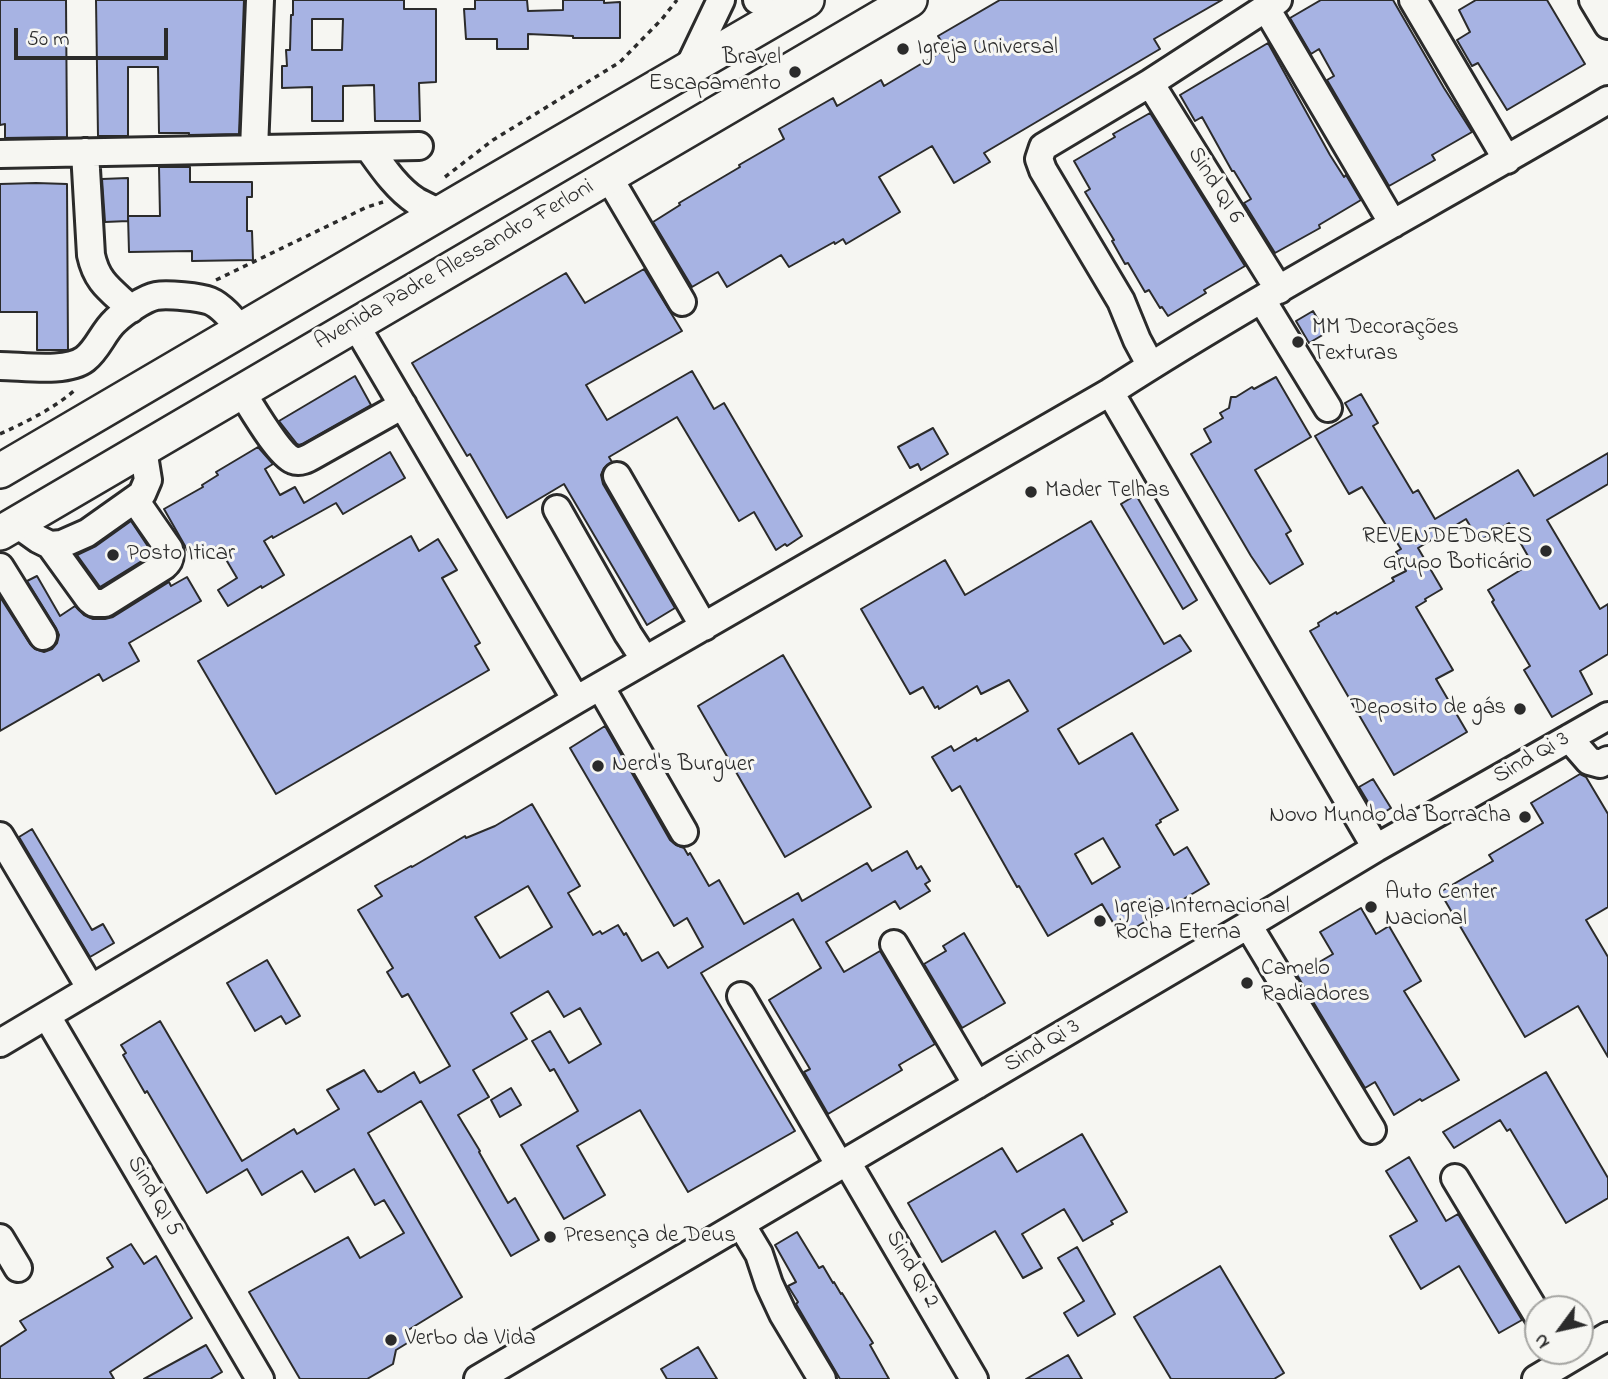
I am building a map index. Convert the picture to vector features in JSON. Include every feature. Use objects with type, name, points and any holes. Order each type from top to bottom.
[{"type":"main road","name":"Avenida Padre Alessandro Ferloni","points":[[8,528],[910,0]]},
{"type":"main road","points":[[0,471],[408,233],[449,197],[688,69],[799,5]]},
{"type":"main road","points":[[449,197],[468,229],[482,242],[491,245]]},
{"type":"main road","points":[[408,233],[424,240],[434,250],[439,262],[440,276]]},
{"type":"street","points":[[254,149],[260,0]]},
{"type":"street","points":[[688,69],[721,0]]},
{"type":"street","points":[[757,0],[799,5]]},
{"type":"street","points":[[1413,0],[1507,160]]},
{"type":"street","points":[[1593,0],[1608,25]]},
{"type":"street","points":[[1151,366],[1121,301],[1043,170],[1039,159],[1043,147],[1150,83],[1272,4],[1392,224]]},
{"type":"street","name":"Sind QI 6","points":[[1150,83],[1270,295],[1328,408]]},
{"type":"street","points":[[0,1043],[576,700],[1110,393],[1270,295],[1608,100]]},
{"type":"street","points":[[0,154],[419,146]]},
{"type":"street","points":[[368,147],[387,173],[415,200],[449,197]]},
{"type":"street","points":[[85,152],[90,255],[99,278],[131,309]]},
{"type":"street","points":[[608,176],[682,302]]},
{"type":"street","points":[[0,366],[63,367],[84,360],[113,323],[124,313],[154,296],[183,296],[211,301],[241,330]]},
{"type":"street","points":[[355,324],[576,700]]},
{"type":"street","points":[[241,391],[277,444],[295,461],[314,455],[403,405]]},
{"type":"street","points":[[1110,393],[1376,848]]},
{"type":"street","points":[[50,545],[76,539],[142,494],[148,480],[143,449]]},
{"type":"street","points":[[617,476],[704,626]]},
{"type":"street","points":[[8,528],[50,545],[89,599],[100,604],[106,603],[164,566],[170,559],[169,549],[135,500]]},
{"type":"street","points":[[557,509],[645,660]]},
{"type":"street","points":[[0,567],[43,636]]},
{"type":"street","points":[[600,686],[684,832]]},
{"type":"street","name":"Sind Qi 3","points":[[478,1379],[1376,848],[1608,716]]},
{"type":"street","points":[[1569,738],[1589,761],[1600,764],[1608,760]]},
{"type":"street","points":[[0,836],[91,989]]},
{"type":"street","points":[[1248,925],[1372,1130]]},
{"type":"street","points":[[894,944],[977,1086]]},
{"type":"street","name":"Sind Qi 2","points":[[741,996],[968,1377]]},
{"type":"street","name":"Sind QI 5","points":[[47,1016],[260,1379]]},
{"type":"street","points":[[1455,1178],[1526,1295]]},
{"type":"street","points":[[741,1224],[759,1254],[783,1314],[822,1379]]},
{"type":"street","points":[[0,1238],[18,1268]]},
{"type":"street","points":[[1536,1379],[1552,1365]]},
{"type":"path","points":[[449,197],[493,140],[620,62],[677,0]]},
{"type":"path","points":[[183,296],[367,207],[407,194]]},
{"type":"path","points":[[0,434],[21,425],[76,389]]},
{"type":"building","points":[[0,0],[66,0],[67,137],[5,138],[5,124],[0,125]]},
{"type":"building","points":[[96,0],[244,0],[239,134],[159,133],[158,67],[128,67],[128,136],[98,136]]},
{"type":"building","points":[[293,0],[404,0],[404,9],[436,9],[436,82],[419,83],[420,121],[375,121],[374,85],[343,86],[343,121],[312,121],[312,87],[282,88],[282,66],[287,66],[286,50],[290,50]],"holes":[[[312,19],[343,19],[342,50],[312,50]]]},
{"type":"building","points":[[475,0],[527,0],[528,11],[563,10],[563,0],[620,2],[620,38],[528,34],[528,49],[497,49],[497,39],[466,39],[464,9],[475,9]]},
{"type":"building","points":[[1000,0],[1222,0],[1154,39],[1160,49],[984,153],[990,162],[954,183],[932,146],[879,177],[900,212],[846,244],[843,239],[835,244],[834,242],[789,267],[781,255],[727,287],[718,272],[692,287],[653,222],[680,205],[679,203],[784,139],[779,129],[833,98],[837,106],[881,80],[884,86],[946,49],[938,36]]},
{"type":"building","points":[[1321,0],[1393,0],[1472,132],[1432,155],[1435,160],[1389,186],[1327,80],[1334,76],[1319,49],[1311,54],[1290,18]]},
{"type":"building","points":[[1476,0],[1547,0],[1585,64],[1507,110],[1478,63],[1472,66],[1457,40],[1470,32],[1459,10]]},
{"type":"building","points":[[1268,43],[1330,155],[1361,200],[1319,225],[1320,228],[1275,253],[1244,203],[1251,199],[1202,117],[1195,121],[1180,95]]},
{"type":"building","points":[[1150,113],[1245,266],[1204,290],[1206,293],[1168,316],[1149,290],[1145,292],[1128,263],[1125,264],[1085,192],[1090,189],[1074,161]]},
{"type":"building","points":[[159,167],[190,167],[190,182],[252,182],[252,197],[247,197],[247,231],[252,231],[253,260],[192,261],[192,251],[129,252],[128,216],[160,216]]},
{"type":"building","points":[[128,178],[128,221],[105,222],[102,179]]},
{"type":"building","points":[[0,184],[67,184],[68,350],[37,350],[37,312],[0,312]]},
{"type":"building","points":[[644,269],[682,331],[586,385],[607,420],[692,371],[714,409],[724,403],[802,536],[776,550],[754,512],[739,521],[677,417],[609,457],[612,462],[604,468],[601,475],[603,484],[675,608],[647,625],[564,484],[507,518],[412,363],[566,273],[585,303]]},
{"type":"building","points":[[1313,311],[1326,333],[1309,343],[1296,321]]},
{"type":"building","points":[[355,376],[371,405],[302,444],[297,444],[279,421]]},
{"type":"building","points":[[1276,377],[1311,437],[1255,470],[1291,531],[1286,534],[1303,564],[1270,584],[1191,454],[1211,442],[1204,429],[1223,418],[1220,413],[1229,408],[1231,397]]},
{"type":"building","points":[[1361,394],[1378,423],[1373,426],[1413,493],[1418,490],[1435,519],[1518,470],[1534,496],[1608,453],[1608,484],[1547,520],[1600,609],[1608,604],[1608,654],[1580,671],[1592,694],[1552,717],[1524,670],[1530,666],[1492,602],[1494,600],[1488,590],[1532,563],[1509,523],[1479,541],[1466,519],[1418,548],[1442,589],[1416,607],[1453,670],[1436,679],[1467,732],[1394,775],[1310,631],[1319,626],[1318,623],[1394,581],[1392,578],[1406,571],[1396,552],[1401,549],[1362,487],[1349,494],[1315,436],[1352,415],[1345,403]]},
{"type":"building","points":[[933,428],[948,454],[921,470],[918,464],[910,468],[898,447]]},
{"type":"building","points":[[258,447],[273,464],[265,469],[280,495],[295,487],[304,503],[390,452],[405,478],[343,514],[336,503],[264,541],[284,575],[228,606],[218,590],[237,578],[218,546],[193,560],[164,509],[203,487],[202,485],[218,475],[216,472]]},
{"type":"building","points":[[1136,495],[1197,600],[1183,609],[1121,504]]},
{"type":"building","points":[[131,521],[153,554],[100,587],[77,555],[96,546]]},
{"type":"building","points":[[1091,521],[1164,644],[1180,635],[1191,651],[1058,729],[1079,764],[1132,733],[1178,810],[1156,825],[1174,855],[1187,847],[1209,884],[1121,936],[1102,904],[1048,936],[960,786],[952,791],[932,757],[951,746],[954,751],[976,738],[977,741],[1028,711],[1009,680],[981,694],[977,686],[939,709],[938,706],[935,708],[923,687],[910,694],[861,609],[945,560],[965,595]],"holes":[[[1103,838],[1120,867],[1092,884],[1075,854]]]},
{"type":"building","points":[[411,536],[419,551],[438,539],[457,570],[442,578],[480,643],[475,646],[489,670],[276,794],[198,661]]},
{"type":"building","points":[[37,576],[60,616],[75,606],[93,619],[113,617],[169,582],[171,586],[187,577],[201,601],[129,643],[139,661],[103,681],[99,674],[0,731],[0,597],[35,649],[44,652],[52,649],[59,635],[27,581]]},
{"type":"building","points":[[783,655],[871,807],[785,857],[698,706]]},
{"type":"building","points":[[605,726],[670,840],[684,848],[688,855],[690,853],[709,886],[719,880],[744,924],[798,893],[802,901],[867,863],[872,871],[907,851],[917,869],[921,866],[930,881],[925,884],[930,891],[900,909],[895,901],[826,942],[844,972],[880,951],[935,1044],[899,1065],[902,1070],[828,1114],[804,1072],[810,1069],[769,1000],[821,968],[793,919],[701,973],[795,1131],[688,1192],[640,1110],[577,1146],[605,1195],[564,1219],[521,1145],[578,1111],[554,1069],[550,1071],[532,1041],[550,1031],[569,1063],[601,1044],[580,1008],[564,1017],[548,991],[511,1013],[527,1039],[473,1070],[489,1097],[458,1115],[508,1203],[515,1198],[539,1240],[511,1256],[421,1101],[368,1133],[462,1297],[405,1332],[409,1342],[396,1350],[393,1364],[367,1379],[300,1379],[249,1292],[348,1237],[360,1258],[404,1233],[384,1200],[375,1205],[354,1169],[315,1192],[302,1171],[262,1195],[247,1169],[207,1193],[147,1091],[145,1093],[123,1055],[126,1053],[121,1045],[160,1021],[242,1161],[294,1129],[297,1134],[339,1109],[327,1090],[364,1070],[378,1092],[381,1092],[414,1072],[420,1083],[450,1066],[408,994],[402,997],[387,972],[393,968],[358,910],[382,896],[375,886],[465,836],[466,838],[495,826],[532,804],[580,886],[568,893],[593,935],[600,931],[602,934],[618,925],[624,935],[626,933],[642,961],[658,952],[668,968],[703,947],[687,918],[674,926],[570,748]],"holes":[[[528,886],[552,927],[500,958],[475,917]]]},
{"type":"building","points":[[1580,774],[1586,777],[1608,814],[1608,907],[1586,920],[1608,957],[1608,1057],[1578,1006],[1525,1037],[1440,892],[1493,861],[1489,855],[1543,823],[1531,803]]},
{"type":"building","points":[[1373,779],[1391,808],[1377,817],[1359,787]]},
{"type":"building","points":[[32,829],[92,930],[103,924],[114,943],[90,957],[19,837]]},
{"type":"building","points":[[1361,908],[1376,934],[1389,926],[1421,981],[1404,991],[1459,1080],[1394,1115],[1375,1082],[1365,1088],[1297,975],[1333,954],[1320,932]]},
{"type":"building","points":[[964,933],[1005,1003],[962,1028],[924,964],[946,951],[943,946]]},
{"type":"building","points":[[267,960],[300,1016],[286,1024],[281,1016],[255,1031],[227,983]]},
{"type":"building","points":[[1546,1072],[1608,1178],[1608,1198],[1566,1223],[1510,1129],[1507,1131],[1500,1120],[1454,1148],[1443,1132]]},
{"type":"building","points":[[511,1088],[521,1105],[500,1117],[491,1100]]},
{"type":"building","points":[[1082,1134],[1127,1212],[1111,1221],[1113,1224],[1083,1241],[1064,1209],[1022,1234],[1042,1268],[1023,1278],[995,1231],[942,1262],[908,1203],[1002,1148],[1017,1172]]},
{"type":"building","points":[[1409,1157],[1446,1221],[1458,1214],[1522,1320],[1499,1333],[1459,1266],[1421,1289],[1390,1236],[1417,1221],[1386,1171]]},
{"type":"building","points":[[797,1232],[819,1268],[823,1266],[842,1293],[873,1343],[870,1345],[889,1379],[840,1379],[796,1304],[798,1302],[788,1286],[796,1282],[775,1245]]},
{"type":"building","points":[[131,1244],[144,1264],[156,1256],[192,1318],[110,1372],[114,1379],[0,1379],[0,1347],[26,1330],[20,1321],[113,1267],[107,1258]]},
{"type":"building","points":[[1077,1247],[1115,1314],[1078,1336],[1064,1313],[1084,1301],[1058,1258]]},
{"type":"building","points":[[1220,1266],[1284,1373],[1274,1379],[1171,1379],[1134,1317]]},
{"type":"building","points":[[206,1345],[222,1372],[210,1379],[144,1379]]},
{"type":"building","points":[[698,1347],[717,1379],[667,1379],[661,1369]]},
{"type":"building","points":[[1068,1355],[1082,1379],[1026,1379]]},
{"type":"place","name":"Igreja Universal","points":[[903,49]]},
{"type":"place","name":"Bravel Escapamento","points":[[795,72]]},
{"type":"place","name":"MM Decorações Texturas","points":[[1298,342]]},
{"type":"place","name":"Mader Telhas","points":[[1031,492]]},
{"type":"place","name":"REVENDEDORES Grupo Boticário","points":[[1546,551]]},
{"type":"place","name":"Posto Iticar","points":[[113,555]]},
{"type":"place","name":"Deposito de gás","points":[[1520,709]]},
{"type":"place","name":"Nerd's Burguer","points":[[598,766]]},
{"type":"place","name":"Novo Mundo da Borracha","points":[[1525,817]]},
{"type":"place","name":"Auto Center Nacional","points":[[1371,907]]},
{"type":"place","name":"Igreja Internacional Rocha Eterna","points":[[1100,921]]},
{"type":"place","name":"Camelo Radiadores","points":[[1247,983]]},
{"type":"place","name":"Presença de Deus","points":[[550,1237]]},
{"type":"place","name":"Verbo da Vida","points":[[391,1340]]}]
